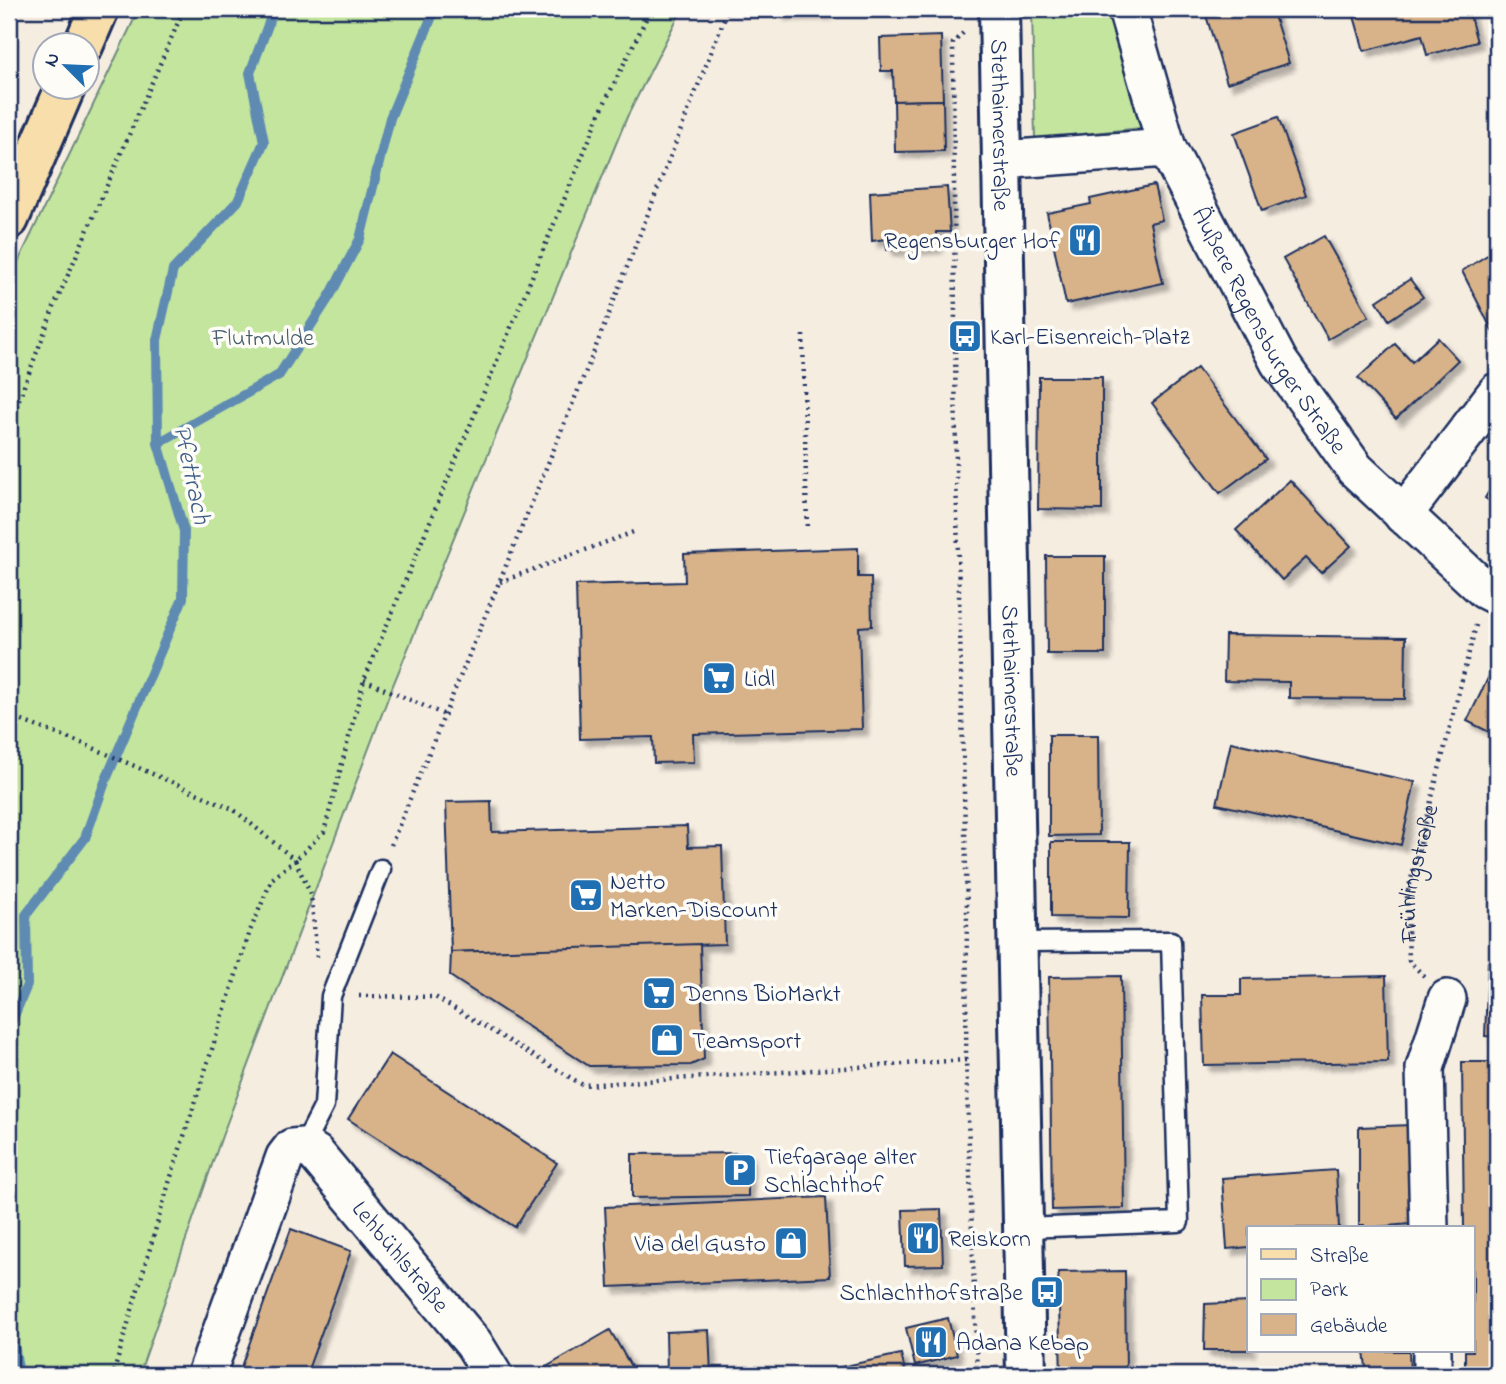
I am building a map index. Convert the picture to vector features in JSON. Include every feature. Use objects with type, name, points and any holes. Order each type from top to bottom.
[{"type":"main road","points":[[89,32],[99,9]]},
{"type":"main road","name":"Stethaimerstraße","points":[[985,17],[1001,160],[1026,1375]]},
{"type":"main road","points":[[9,219],[59,102]]},
{"type":"street","name":"Äußere Regensburger Straße","points":[[1127,9],[1167,148],[1279,362],[1355,470],[1491,593]]},
{"type":"street","points":[[1001,160],[1167,148]]},
{"type":"street","points":[[1403,515],[1497,392]]},
{"type":"street","points":[[1429,1226],[1425,1068],[1447,999]]},
{"type":"street","points":[[206,1375],[285,1157],[292,1148],[303,1147]]},
{"type":"street","name":"Lehbühlstraße","points":[[303,1147],[315,1153],[474,1344],[493,1375]]},
{"type":"street","points":[[1432,1352],[1432,1375]]},
{"type":"lane","points":[[303,1147],[324,1106],[331,996],[381,869]]},
{"type":"lane","points":[[1018,943],[1171,941],[1179,1222],[1024,1228]]},
{"type":"path","points":[[9,426],[54,307],[184,9]]},
{"type":"path","points":[[113,1375],[169,1183],[250,931],[272,879],[324,832],[364,680],[604,104],[651,9]]},
{"type":"path","points":[[381,869],[595,349],[728,9]]},
{"type":"path","points":[[976,1375],[967,1060],[967,910],[953,305],[953,43],[985,17]]},
{"type":"path","points":[[803,335],[807,531]]},
{"type":"path","points":[[499,582],[636,531]]},
{"type":"path","name":"Frühlingstraße","points":[[1447,999],[1409,961],[1407,895],[1491,593]]},
{"type":"path","points":[[364,680],[444,715]]},
{"type":"path","points":[[9,716],[84,744],[233,809],[295,860]]},
{"type":"path","points":[[331,996],[435,997],[583,1085],[967,1060]]},
{"type":"green space","name":"Flutmulde","points":[[139,9],[682,9],[627,117],[391,690],[222,1136],[139,1375],[9,1375],[9,281],[95,102],[102,102],[102,86]]},
{"type":"green space","points":[[1032,9],[1106,9],[1141,128],[1035,139]]},
{"type":"building","points":[[778,9],[826,9],[826,13],[779,14]]},
{"type":"building","points":[[1204,9],[1272,9],[1289,63],[1227,83]]},
{"type":"building","points":[[1352,9],[1468,9],[1477,42],[1427,55],[1422,35],[1364,51]]},
{"type":"building","points":[[941,36],[943,100],[894,101],[893,71],[881,71],[880,38]]},
{"type":"building","points":[[943,100],[944,151],[895,152],[894,101]]},
{"type":"building","points":[[1278,117],[1306,195],[1262,211],[1234,133]]},
{"type":"building","points":[[1154,185],[1162,220],[1150,223],[1163,283],[1066,304],[1047,213],[1091,204],[1090,199]]},
{"type":"building","points":[[947,187],[950,232],[936,232],[936,247],[887,250],[886,239],[872,241],[870,192]]},
{"type":"building","points":[[1324,236],[1369,316],[1328,339],[1283,259]]},
{"type":"building","points":[[1497,249],[1497,340],[1462,271]]},
{"type":"building","points":[[1410,279],[1423,297],[1389,320],[1377,301]]},
{"type":"building","points":[[1438,338],[1458,360],[1396,419],[1358,378],[1395,344],[1412,362]]},
{"type":"building","points":[[1197,368],[1266,459],[1220,493],[1152,403]]},
{"type":"building","points":[[1039,377],[1102,377],[1102,510],[1038,509]]},
{"type":"building","points":[[1497,478],[1497,506],[1485,498]]},
{"type":"building","points":[[1290,480],[1351,546],[1321,573],[1306,558],[1282,580],[1236,530]]},
{"type":"building","name":"Lidl","points":[[858,548],[858,577],[871,577],[872,626],[859,627],[862,729],[693,734],[694,762],[654,763],[653,737],[580,739],[576,585],[685,582],[684,554]]},
{"type":"building","points":[[1046,556],[1105,556],[1105,654],[1047,654]]},
{"type":"building","points":[[1225,635],[1406,637],[1405,699],[1289,698],[1289,682],[1224,681]]},
{"type":"building","points":[[1494,666],[1497,668],[1497,736],[1467,721]]},
{"type":"building","points":[[1049,735],[1098,735],[1099,835],[1049,836]]},
{"type":"building","points":[[1231,742],[1415,782],[1401,845],[1217,804]]},
{"type":"building","name":"Netto Marken-Discount","points":[[491,801],[492,832],[687,826],[688,847],[722,846],[725,944],[451,952],[446,802]]},
{"type":"building","points":[[1051,842],[1130,842],[1129,918],[1051,917]]},
{"type":"building","points":[[700,944],[704,1059],[691,1065],[589,1066],[450,976],[451,952]]},
{"type":"building","points":[[1488,962],[1497,962],[1497,1037],[1485,1036]]},
{"type":"building","points":[[1121,976],[1124,1208],[1052,1210],[1049,977]]},
{"type":"building","points":[[1386,976],[1388,1062],[1204,1065],[1202,995],[1241,995],[1241,979]]},
{"type":"building","points":[[390,1054],[557,1163],[515,1227],[348,1119]]},
{"type":"building","points":[[1462,1062],[1497,1062],[1497,1375],[1465,1375],[1465,1352],[1474,1352],[1474,1226],[1464,1226]]},
{"type":"building","points":[[1411,1125],[1410,1224],[1359,1225],[1359,1127]]},
{"type":"building","points":[[748,1153],[748,1196],[632,1198],[632,1154]]},
{"type":"building","points":[[1336,1170],[1339,1226],[1247,1226],[1247,1247],[1227,1249],[1222,1178]]},
{"type":"building","points":[[826,1197],[830,1277],[609,1287],[605,1207]]},
{"type":"building","name":"Reiskorn","points":[[941,1209],[943,1265],[905,1266],[903,1210]]},
{"type":"building","points":[[291,1229],[351,1251],[306,1375],[238,1375]]},
{"type":"building","points":[[1125,1271],[1126,1375],[1061,1375],[1058,1272]]},
{"type":"building","points":[[1247,1302],[1247,1350],[1204,1350],[1205,1304]]},
{"type":"building","name":"Adana Kebap","points":[[948,1318],[957,1355],[915,1366],[906,1328]]},
{"type":"building","points":[[610,1330],[636,1375],[544,1375],[541,1370]]},
{"type":"building","points":[[709,1330],[711,1374],[667,1375],[666,1332]]},
{"type":"building","points":[[1364,1352],[1409,1352],[1410,1375],[1367,1375]]},
{"type":"building","points":[[901,1354],[906,1375],[804,1375]]},
{"type":"waterway","name":"Pfettrach","points":[[9,1028],[27,985],[26,915],[85,838],[105,782],[183,598],[184,531],[158,443],[157,340],[173,270],[238,201],[264,142],[250,73],[274,9]]},
{"type":"waterway","points":[[158,443],[279,375],[331,294],[360,239],[390,118],[435,9]]},
{"type":"waterway","name":"Pfettrach","points":[[9,1335],[15,1350],[19,1375]]},
{"type":"place","name":"Regensburger Hof","points":[[1085,240]]},
{"type":"place","name":"Karl-Eisenreich-Platz","points":[[965,336]]},
{"type":"place","name":"Lidl","points":[[719,678]]},
{"type":"place","name":"Netto Marken-Discount","points":[[586,895]]},
{"type":"place","name":"Denns BioMarkt","points":[[659,993]]},
{"type":"place","name":"Teamsport","points":[[667,1040]]},
{"type":"place","name":"Tiefgarage alter Schlachthof","points":[[740,1170]]},
{"type":"place","name":"Reiskorn","points":[[923,1238]]},
{"type":"place","name":"Via del Gusto","points":[[791,1243]]},
{"type":"place","name":"Schlachthofstraße","points":[[1047,1292]]},
{"type":"place","name":"Adana Kebap","points":[[931,1342]]}]
